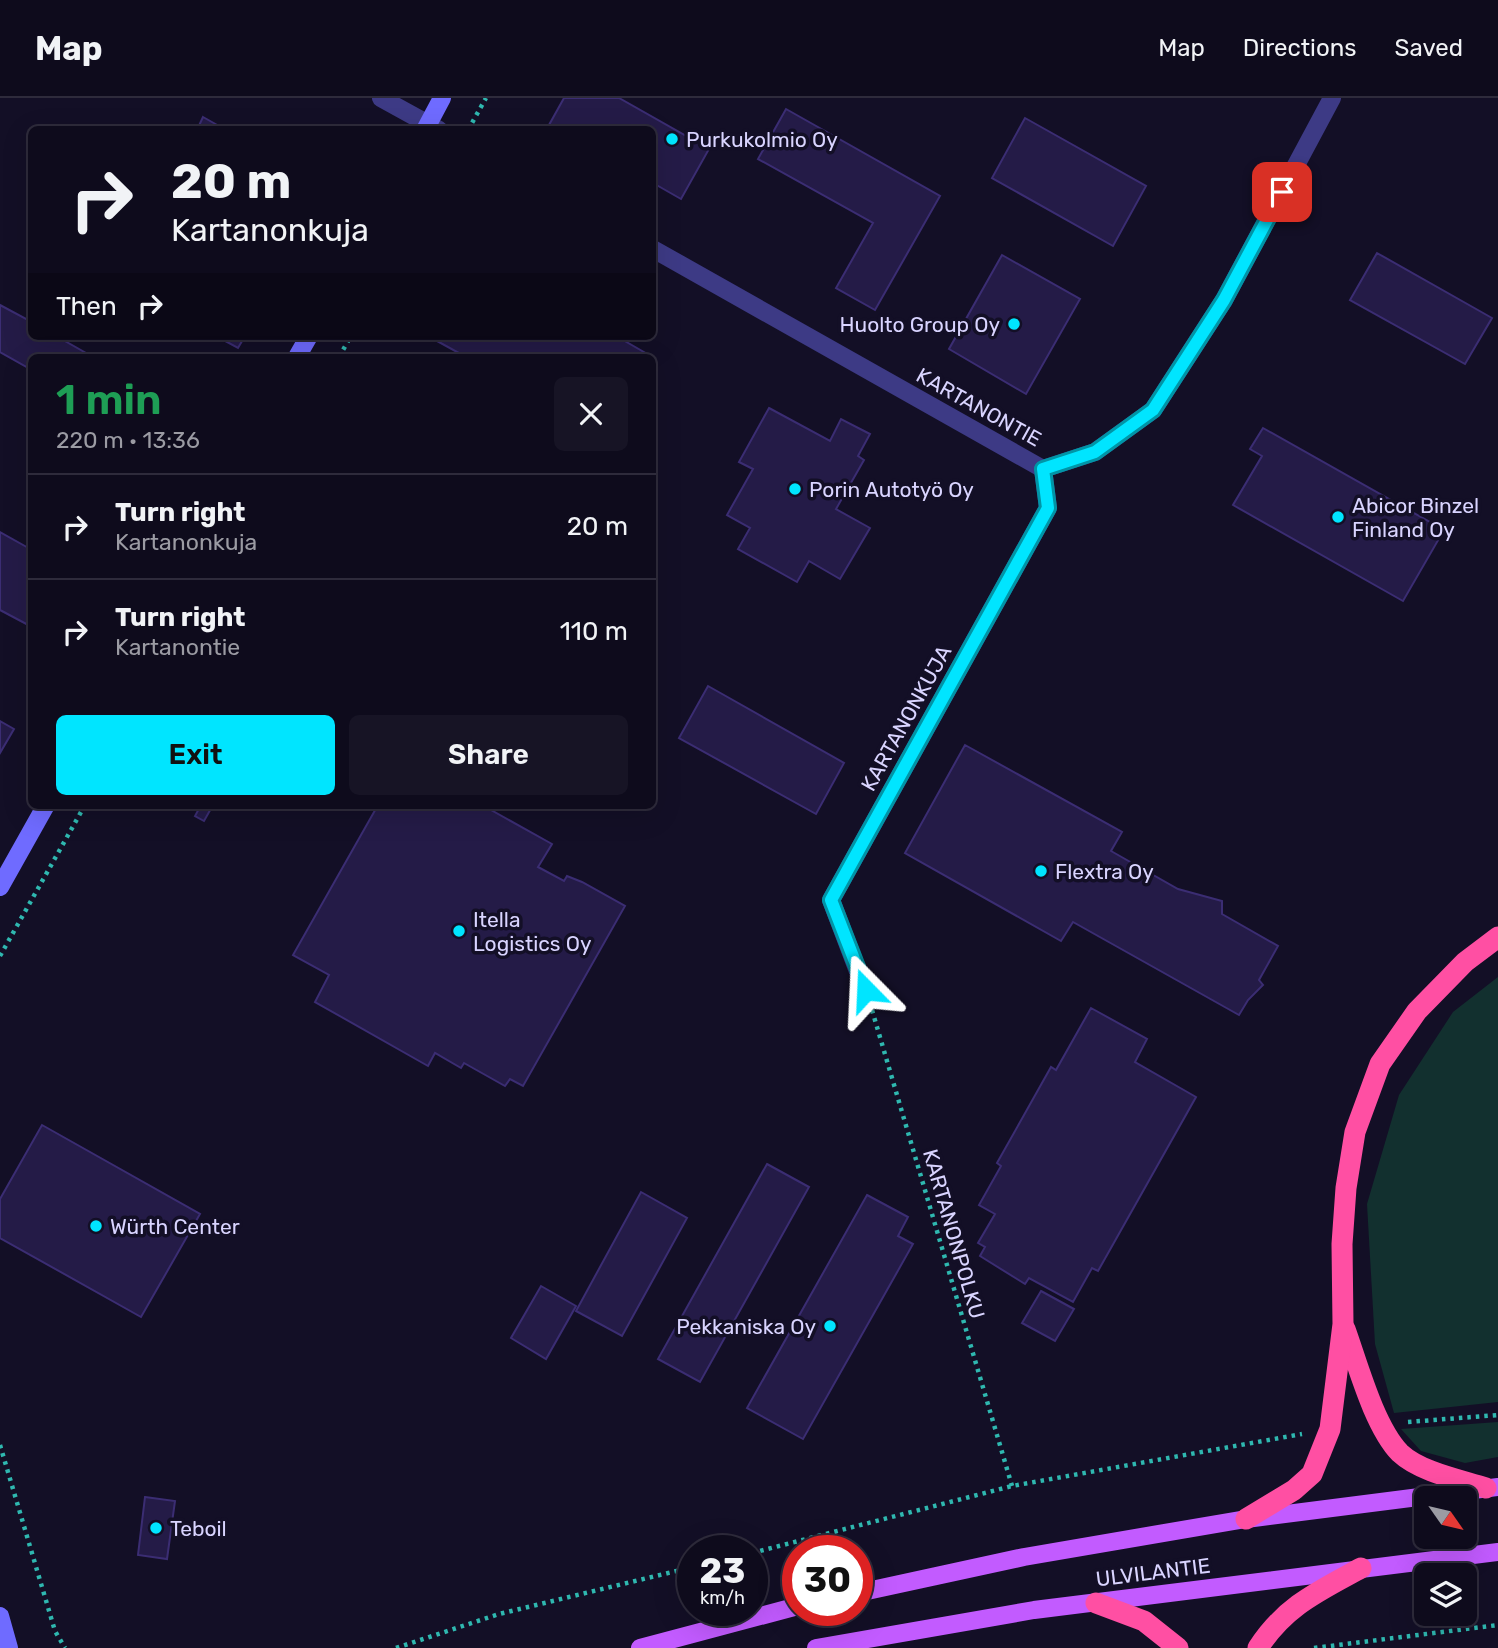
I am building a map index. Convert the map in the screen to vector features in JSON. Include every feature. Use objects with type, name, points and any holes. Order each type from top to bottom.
[{"type":"highway","points":[[1246,1519],[1294,1490],[1312,1474],[1330,1429],[1343,1324],[1342,1244],[1346,1188],[1355,1132],[1380,1064],[1417,1011],[1465,962],[1498,937]]},
{"type":"highway","points":[[1343,1324],[1380,1424],[1401,1454],[1429,1470],[1492,1488]]},
{"type":"highway","points":[[1258,1648],[1272,1626],[1302,1601],[1361,1568]]},
{"type":"highway","points":[[1096,1603],[1144,1620],[1178,1648]]},
{"type":"main road","name":"ULVILANTIE","points":[[873,1590],[1024,1558],[1246,1519],[1492,1488]]},
{"type":"main road","name":"ULVILANTIE","points":[[816,1648],[1034,1610],[1498,1552]]},
{"type":"main road","points":[[640,1648],[782,1610]]},
{"type":"street","points":[[381,98],[428,126]]},
{"type":"street","points":[[432,126],[442,98]]},
{"type":"street","name":"KARTANONTIE","points":[[656,251],[1043,469],[1095,452],[1153,410],[1224,300],[1332,98]]},
{"type":"street","name":"KARTANONKUJA","points":[[866,990],[831,900],[1048,508],[1043,469]]},
{"type":"street","points":[[0,887],[44,809]]},
{"type":"street","points":[[0,1616],[9,1648]]},
{"type":"path","points":[[470,126],[486,98]]},
{"type":"path","points":[[0,956],[83,809]]},
{"type":"path","name":"KARTANONPOLKU","points":[[866,990],[1012,1486]]},
{"type":"path","points":[[1380,1424],[1498,1415]]},
{"type":"path","points":[[768,1549],[1012,1486],[1330,1429]]},
{"type":"path","points":[[0,1445],[55,1631],[65,1648]]},
{"type":"path","points":[[396,1648],[499,1614],[677,1571]]},
{"type":"path","points":[[1314,1648],[1498,1625]]},
{"type":"green space","points":[[1498,977],[1498,1402],[1394,1413],[1375,1344],[1367,1204],[1399,1095],[1453,1012]]},
{"type":"green space","points":[[1498,1422],[1498,1457],[1465,1463],[1421,1451],[1401,1429]]},
{"type":"building","name":"Purkukolmio Oy","points":[[564,98],[619,98],[709,149],[681,199],[656,185],[656,126],[549,125]]},
{"type":"building","points":[[786,109],[940,196],[875,310],[836,288],[873,223],[758,159]]},
{"type":"building","points":[[203,117],[219,126],[199,126]]},
{"type":"building","points":[[1025,118],[1146,186],[1113,246],[992,178]]},
{"type":"building","points":[[1377,253],[1492,318],[1465,364],[1350,300]]},
{"type":"building","name":"Huolto Group Oy","points":[[1002,255],[1080,299],[1026,394],[949,349]]},
{"type":"building","points":[[0,305],[28,320],[28,340],[63,340],[88,354],[28,354],[28,368],[0,352]]},
{"type":"building","points":[[223,340],[243,340],[238,348]]},
{"type":"building","points":[[435,340],[623,340],[647,354],[461,354]]},
{"type":"building","name":"Porin Autotyö Oy","points":[[769,408],[830,441],[841,419],[870,434],[858,456],[864,460],[836,509],[870,528],[840,579],[809,561],[797,582],[738,549],[750,528],[727,515],[753,469],[739,462]]},
{"type":"building","name":"Abicor Binzel Finland Oy","points":[[1263,428],[1444,530],[1403,601],[1233,505],[1262,456],[1250,449]]},
{"type":"building","points":[[0,532],[28,548],[28,625],[0,610]]},
{"type":"building","points":[[708,686],[844,763],[816,814],[679,738]]},
{"type":"building","points":[[0,721],[14,729],[0,753]]},
{"type":"building","name":"Flextra Oy","points":[[965,745],[1122,832],[1111,851],[1178,889],[1222,901],[1222,914],[1278,946],[1259,980],[1263,985],[1248,1000],[1239,1015],[1073,922],[1061,941],[905,853]]},
{"type":"building","points":[[199,809],[211,809],[204,821],[195,816]]},
{"type":"building","name":"Itella Logistics Oy","points":[[376,809],[489,809],[552,844],[538,867],[564,881],[567,876],[582,882],[625,906],[523,1086],[510,1079],[505,1086],[464,1063],[461,1068],[435,1053],[428,1066],[315,1002],[329,975],[293,955]]},
{"type":"building","points":[[1091,1008],[1147,1039],[1135,1062],[1196,1097],[1098,1271],[1092,1268],[1073,1302],[1029,1278],[1025,1284],[980,1256],[985,1247],[978,1243],[995,1214],[979,1205],[1001,1166],[997,1163],[1051,1067],[1056,1070]]},
{"type":"building","name":"Würth Center","points":[[42,1125],[200,1214],[141,1317],[0,1238],[0,1199]]},
{"type":"building","points":[[767,1164],[809,1187],[700,1382],[658,1359]]},
{"type":"building","points":[[641,1192],[687,1218],[622,1336],[576,1311]]},
{"type":"building","name":"Pekkaniska Oy","points":[[867,1195],[908,1217],[898,1236],[913,1244],[803,1439],[747,1408]]},
{"type":"building","points":[[541,1286],[576,1306],[546,1359],[511,1338]]},
{"type":"building","points":[[1041,1291],[1074,1309],[1055,1341],[1022,1323]]},
{"type":"building","name":"Teboil","points":[[145,1497],[175,1501],[167,1559],[138,1555]]},
{"type":"place","name":"Purkukolmio Oy","points":[[672,139]]},
{"type":"place","name":"Huolto Group Oy","points":[[1014,324]]},
{"type":"place","name":"Porin Autotyö Oy","points":[[795,489]]},
{"type":"place","name":"Abicor Binzel Finland Oy","points":[[1338,517]]},
{"type":"place","name":"Flextra Oy","points":[[1041,871]]},
{"type":"place","name":"Itella Logistics Oy","points":[[459,931]]},
{"type":"place","name":"Würth Center","points":[[96,1226]]},
{"type":"place","name":"Pekkaniska Oy","points":[[830,1326]]},
{"type":"place","name":"Teboil","points":[[156,1528]]},
{"type":"route","points":[[866,990],[831,900],[1048,508],[1043,469],[1095,452],[1153,410],[1224,300],[1282,192]]}]
